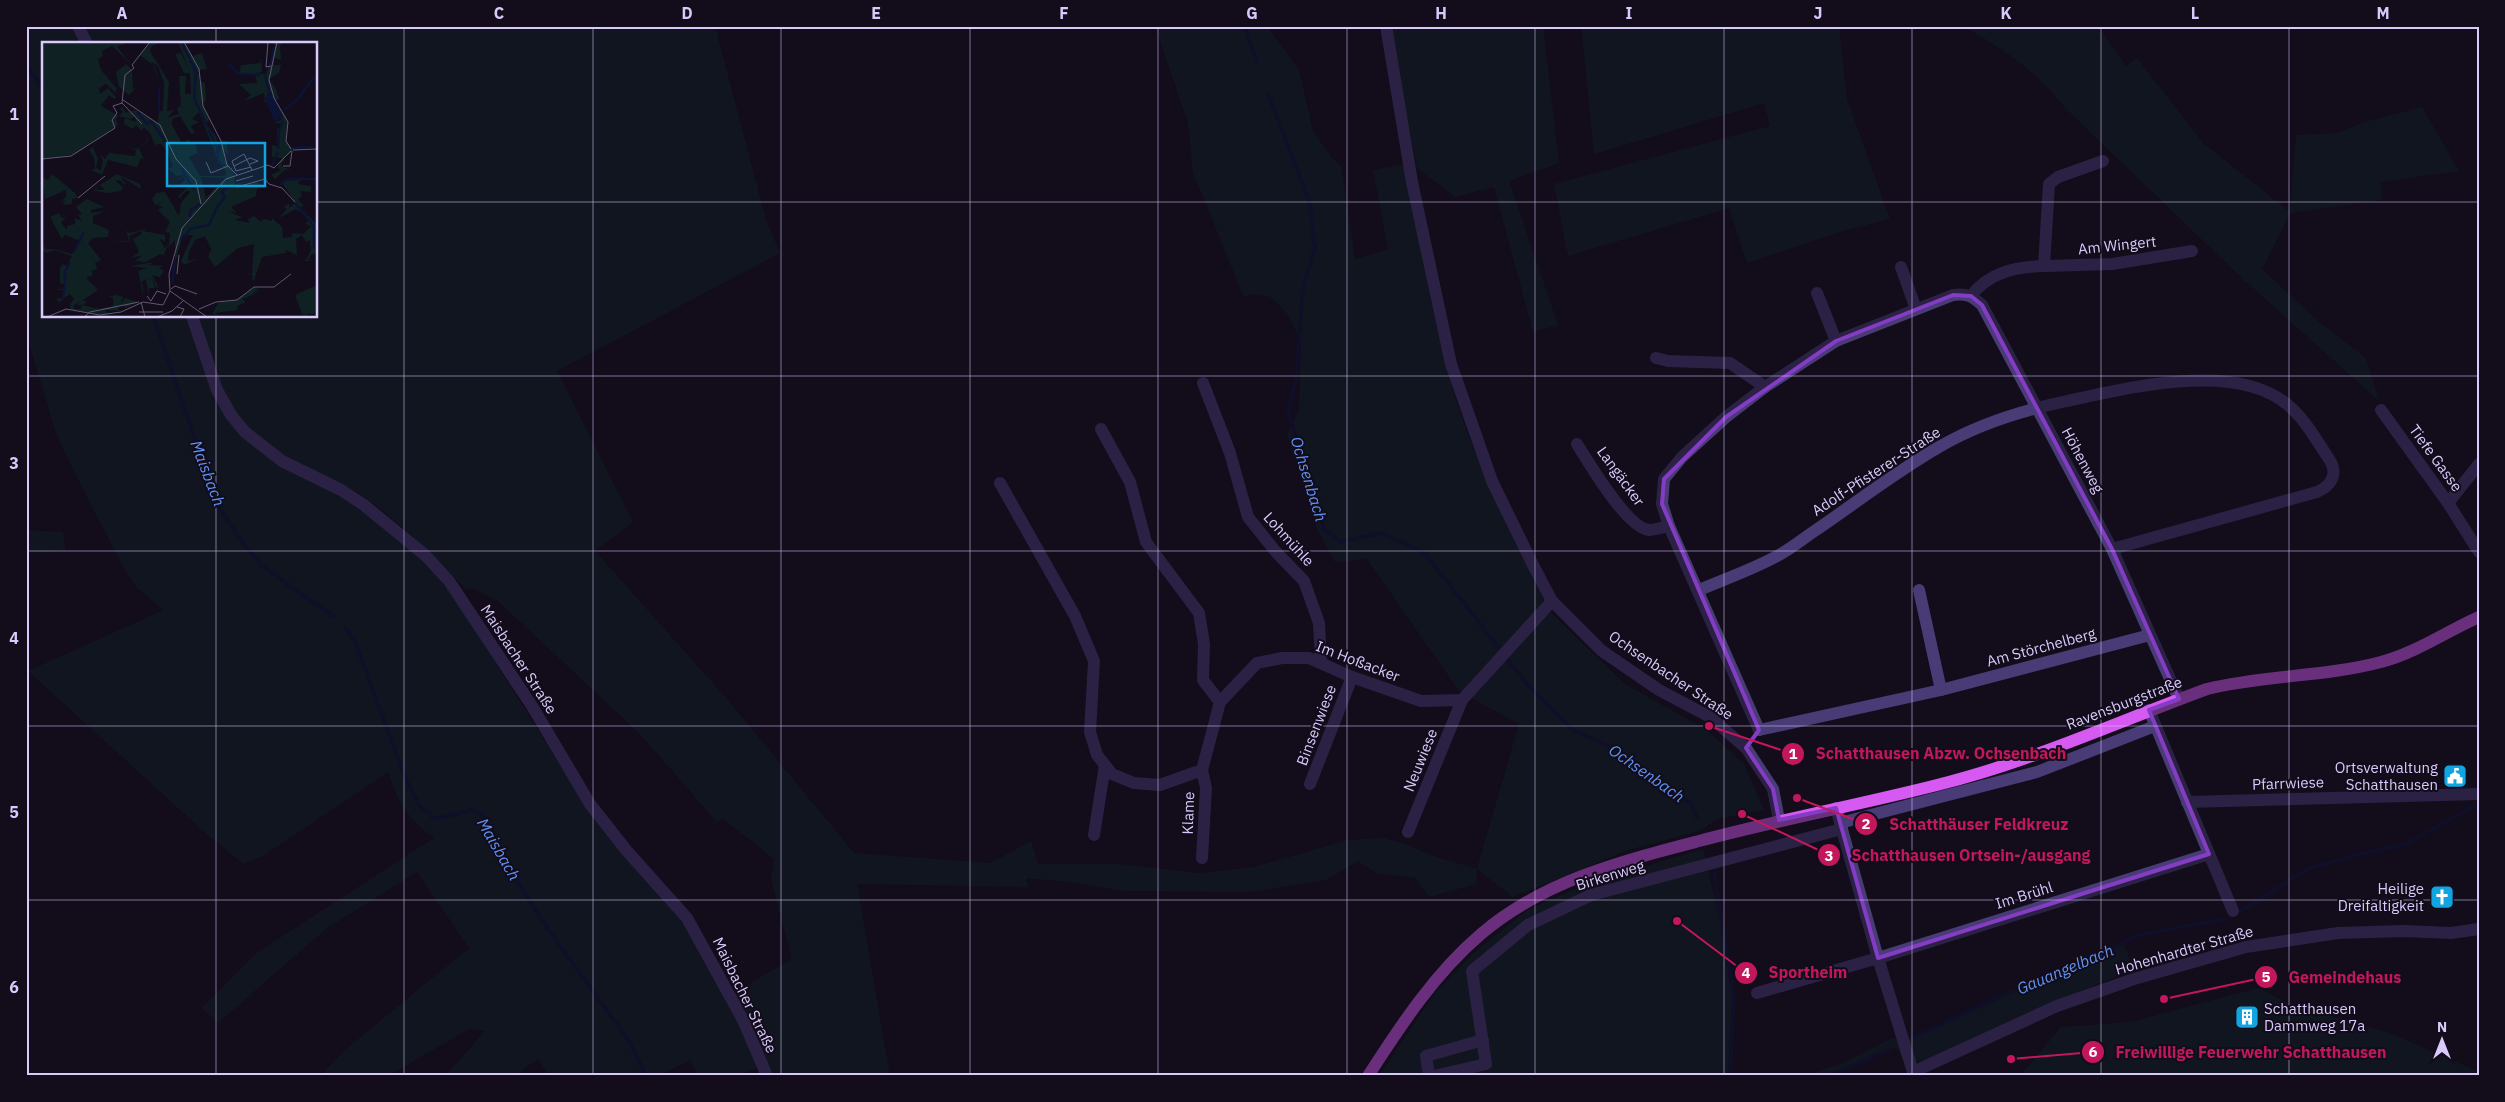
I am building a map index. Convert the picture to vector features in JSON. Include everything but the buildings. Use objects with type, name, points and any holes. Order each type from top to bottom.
[{"type":"main road","name":"Ravensburgstraße","points":[[1368,1076],[1430,987],[1454,960],[1498,921],[1537,896],[1567,880],[1660,851],[1779,820],[1939,784],[2046,752],[2148,710],[2230,683],[2359,667],[2383,662],[2401,656],[2479,617]]},
{"type":"street","points":[[78,26],[86,42]]},
{"type":"street","name":"Ochsenbacher Straße","points":[[1386,26],[1412,182],[1451,364],[1492,481],[1552,601],[1602,651],[1659,690],[1710,717],[1746,748],[1772,789],[1779,820]]},
{"type":"street","points":[[2044,266],[2049,184],[2058,177],[2103,161]]},
{"type":"street","name":"Am Wingert","points":[[1971,296],[1980,284],[1992,277],[2025,267],[2112,264],[2192,251]]},
{"type":"street","points":[[1901,267],[1916,308]]},
{"type":"street","points":[[1817,293],[1836,341]]},
{"type":"street","points":[[1746,748],[1759,730],[1699,590],[1669,526],[1662,504],[1664,479],[1682,457],[1726,417],[1765,387],[1836,341],[1953,295],[1964,294],[1971,296]]},
{"type":"street","name":"Höhenweg","points":[[1971,296],[1982,305],[2112,549],[2179,699]]},
{"type":"street","name":"Maisbacher Straße","points":[[193,318],[217,390],[231,415],[245,432],[274,456],[341,490],[364,505],[424,555],[449,581],[527,698],[590,804],[627,851],[687,918],[743,1020],[766,1076]]},
{"type":"street","points":[[1656,358],[1668,361],[1730,363],[1765,387]]},
{"type":"street","name":"Adolf-Pfisterer-Straße","points":[[1699,590],[1779,555],[1940,446],[1998,420],[2065,402],[2153,385],[2202,381],[2231,382],[2265,391],[2287,404],[2300,416],[2332,464],[2334,476],[2331,482],[2317,492],[2112,549]]},
{"type":"street","name":"Lohmühle","points":[[1203,382],[1230,453],[1248,518],[1276,552],[1304,581],[1319,623],[1321,662]]},
{"type":"street","name":"Tiefe Gasse","points":[[2381,410],[2448,503],[2479,552]]},
{"type":"street","points":[[1101,429],[1130,482],[1146,542],[1199,613],[1204,644],[1203,680],[1220,702]]},
{"type":"street","name":"Langäcker","points":[[1577,444],[1625,514],[1642,528],[1650,530],[1669,526]]},
{"type":"street","points":[[2448,503],[2479,464]]},
{"type":"street","points":[[1000,483],[1076,616],[1094,661],[1090,732],[1097,755],[1112,774],[1134,783],[1160,785],[1202,770]]},
{"type":"street","points":[[1919,590],[1941,690]]},
{"type":"street","points":[[1462,700],[1552,601]]},
{"type":"street","name":"Am Störchelberg","points":[[1759,730],[1941,690],[2150,635]]},
{"type":"street","name":"Im Hoßacker","points":[[1202,770],[1220,702],[1257,663],[1282,658],[1308,658],[1352,677],[1421,702],[1462,700]]},
{"type":"street","name":"Binsenwiese","points":[[1310,784],[1352,677]]},
{"type":"street","name":"Neuwiese","points":[[1408,832],[1462,700]]},
{"type":"street","points":[[2148,710],[2233,911]]},
{"type":"street","name":"Birkenweg","points":[[1434,1076],[1486,1064],[1472,971],[1528,925],[1591,895],[2036,772],[2155,726]]},
{"type":"street","points":[[1094,835],[1105,765]]},
{"type":"street","name":"Klame","points":[[1202,770],[1206,788],[1202,858]]},
{"type":"street","name":"Pfarrwiese","points":[[2187,802],[2479,794]]},
{"type":"street","points":[[1836,808],[1878,958]]},
{"type":"street","name":"Im Brühl","points":[[1757,993],[1878,958],[2209,854]]},
{"type":"street","name":"Hohenhardter Straße","points":[[1878,958],[1913,1072],[2056,1006],[2134,979],[2246,947],[2338,933],[2451,932],[2479,929]]},
{"type":"street","points":[[1429,1076],[1426,1056],[1483,1040]]},
{"type":"highlighted area","points":[[1953,295],[1971,296],[1982,305],[2112,549],[2179,699],[2149,710],[2209,854],[1878,958],[1836,808],[1779,820],[1773,789],[1746,748],[1759,730],[1662,504],[1664,479],[1726,417],[1836,341]]},
{"type":"shaded area","points":[[26,26],[73,26],[83,42],[42,42],[42,318],[191,318],[225,416],[329,490],[390,527],[436,575],[458,603],[591,815],[679,915],[740,1025],[758,1068],[735,1076],[698,1076],[690,1060],[658,1076],[549,1076],[538,1059],[514,1076],[445,1076],[485,1031],[469,1029],[388,1076],[320,1076],[346,1049],[469,948],[417,872],[327,928],[218,1023],[202,1008],[258,952],[434,838],[410,817],[405,810],[388,772],[263,856],[244,864],[210,837],[28,671],[164,610],[137,588],[127,574],[88,499],[57,436],[26,333]]},
{"type":"shaded area","points":[[82,26],[715,26],[766,220],[780,253],[557,371],[633,522],[595,551],[727,699],[854,853],[991,863],[1031,841],[1038,864],[1119,864],[1199,873],[1254,867],[1348,840],[1382,838],[1403,843],[1430,855],[1477,869],[1476,884],[1429,897],[1416,878],[1376,873],[1358,861],[1326,880],[1249,892],[1125,891],[1068,882],[1026,878],[1028,887],[857,884],[890,1076],[771,1076],[735,992],[792,959],[771,879],[774,859],[722,818],[717,822],[640,734],[498,601],[474,589],[466,589],[404,529],[364,497],[286,456],[257,437],[235,413],[221,387],[200,318],[318,318],[318,42],[93,42]]},
{"type":"shaded area","points":[[1155,26],[1267,26],[1299,70],[1313,131],[1332,158],[1341,166],[1355,259],[1388,249],[1373,170],[1405,164],[1428,289],[1442,351],[1460,412],[1488,484],[1544,599],[1541,603],[1625,684],[1705,729],[1744,764],[1764,810],[1717,819],[1699,831],[1628,850],[1513,897],[1477,869],[1519,724],[1459,691],[1367,559],[1335,562],[1317,529],[1287,435],[1299,409],[1301,342],[1289,316],[1271,297],[1250,294],[1244,298],[1193,172],[1188,123]]},
{"type":"shaded area","points":[[1392,26],[1543,26],[1559,163],[1509,181],[1558,325],[1533,332],[1494,187],[1455,197],[1417,168],[1398,72]]},
{"type":"shaded area","points":[[1581,26],[1839,26],[1847,99],[1890,219],[1843,231],[1747,263],[1729,208],[1568,256],[1554,184],[1770,126],[1764,103],[1594,154]]},
{"type":"shaded area","points":[[1963,26],[2098,26],[2126,66],[2137,58],[2203,143],[2290,212],[2296,135],[2339,133],[2361,123],[2422,107],[2459,171],[2381,182],[2381,200],[2290,213],[2262,269],[2320,323],[2366,358],[2379,401],[2243,279],[2065,108],[2031,72],[2006,52]]},
{"type":"shaded area","points":[[26,530],[63,532],[66,551],[26,553]]},
{"type":"shaded area","points":[[1703,849],[1723,932],[1733,990],[1733,1047],[1727,1073],[1746,1076],[1379,1076],[1437,990],[1477,950],[1529,909],[1590,883]]},
{"type":"shaded area","points":[[2124,944],[2134,971],[2102,982],[1927,1059],[1906,1064],[1896,1047],[1833,1076],[1803,1076],[1841,1064],[1893,1038],[1909,1039]]},
{"type":"shaded area","points":[[2258,988],[2288,1003],[2390,1033],[2479,1072],[2479,1076],[2020,1076],[2061,1027],[2131,1022]]},
{"type":"waterway","name":"Ochsenbach","points":[[1244,26],[1257,62]]},
{"type":"waterway","name":"Maisbach","points":[[26,64],[42,87]]},
{"type":"waterway","name":"Ochsenbach","points":[[1268,94],[1309,200],[1315,248],[1303,287],[1296,379],[1288,411],[1324,529],[1341,542],[1381,533],[1424,552],[1527,684],[1573,730],[1614,748],[1691,804],[1697,818]]},
{"type":"waterway","name":"Maisbach","points":[[154,318],[217,504],[243,544],[262,566],[333,616]]},
{"type":"waterway","name":"Maisbach","points":[[345,628],[354,639],[406,780],[419,805],[435,819],[472,810],[482,814],[515,878],[545,925],[629,1041],[646,1076]]},
{"type":"waterway","name":"Gauangelbach","points":[[2241,911],[2307,869],[2405,844],[2479,804]]},
{"type":"waterway","name":"Ochsenbach","points":[[1714,873],[1734,997],[1730,1076]]},
{"type":"waterway","name":"Gauangelbach","points":[[1911,1038],[2006,994],[2078,966],[2139,935],[2225,919]]},
{"type":"waterway","name":"Gauangelbach","points":[[1829,1076],[1891,1049]]},
{"type":"place","name":"Schatthausen Abzw. Ochsenbach","points":[[1709,726]]},
{"type":"place","name":"Ortsverwaltung Schatthausen","points":[[2455,776]]},
{"type":"place","name":"Schatthäuser Feldkreuz","points":[[1797,798]]},
{"type":"place","name":"Schatthausen Ortsein-/ausgang","points":[[1742,814]]},
{"type":"place","name":"Heilige Dreifaltigkeit","points":[[2442,897]]},
{"type":"place","name":"Sportheim","points":[[1677,921]]},
{"type":"place","name":"Gemeindehaus","points":[[2164,999]]},
{"type":"place","name":"Schatthausen Dammweg 17a","points":[[2247,1017]]},
{"type":"place","name":"Freiwillige Feuerwehr Schatthausen","points":[[2011,1059]]}]
